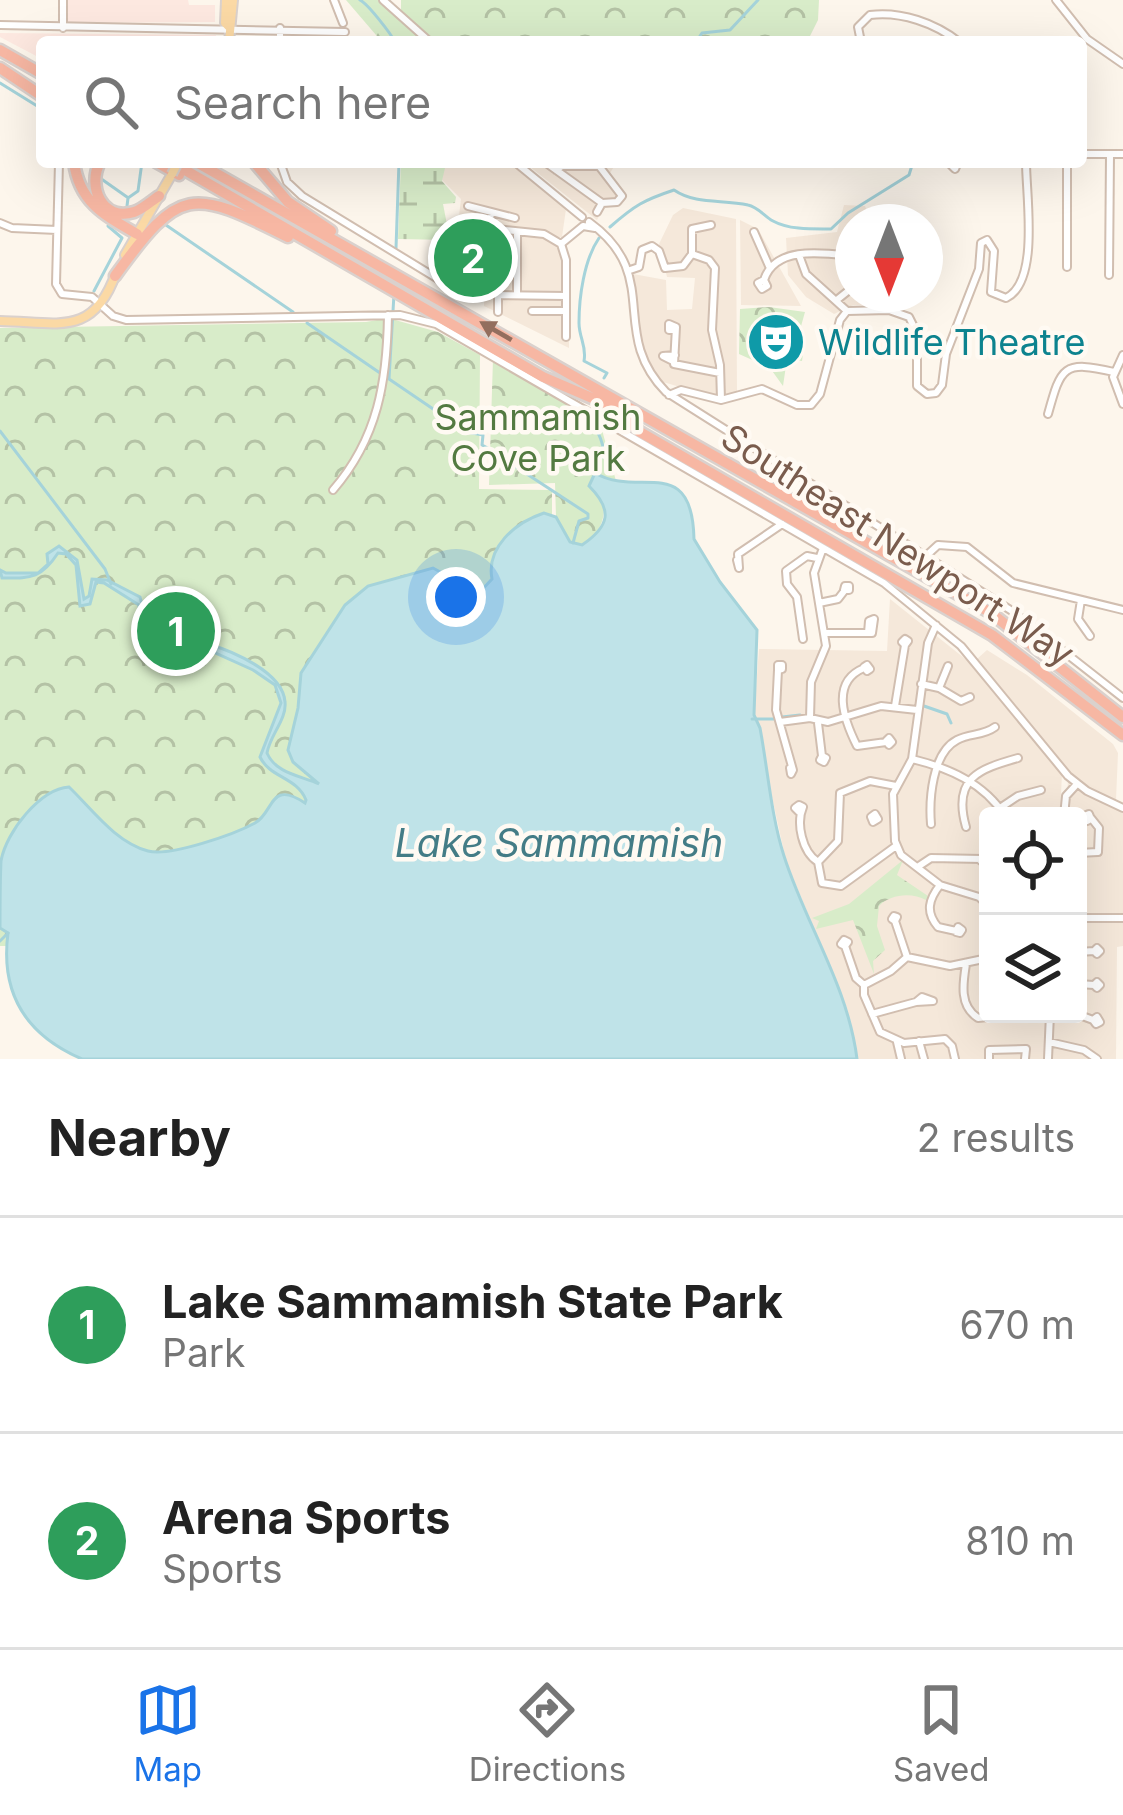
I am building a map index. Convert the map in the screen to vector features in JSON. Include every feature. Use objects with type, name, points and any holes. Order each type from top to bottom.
[{"type":"highway","points":[[0,48],[36,68]]},
{"type":"highway","points":[[0,66],[36,88]]},
{"type":"highway","points":[[75,168],[90,203],[137,234]]},
{"type":"highway","points":[[98,168],[94,186],[111,210],[134,212],[159,196]]},
{"type":"highway","points":[[169,168],[313,250]]},
{"type":"highway","points":[[178,168],[543,376],[613,407],[640,432],[967,620],[1123,735]]},
{"type":"highway","points":[[207,168],[991,614],[1032,641],[1123,717]]},
{"type":"highway","points":[[258,168],[297,209],[396,274]]},
{"type":"highway","points":[[115,276],[158,220],[191,203],[221,205],[395,291]]},
{"type":"main road","points":[[229,0],[225,22],[229,36]]},
{"type":"main road","points":[[0,321],[78,321],[102,306],[173,168]]},
{"type":"street","points":[[62,28],[63,0]]},
{"type":"street","points":[[334,0],[341,26]]},
{"type":"street","points":[[383,0],[423,36]]},
{"type":"street","points":[[1056,0],[1085,36]]},
{"type":"street","points":[[859,36],[858,27],[870,14],[880,13],[921,22],[948,36]]},
{"type":"street","points":[[0,25],[341,26]]},
{"type":"street","points":[[280,28],[341,26]]},
{"type":"street","points":[[280,28],[280,36]]},
{"type":"street","points":[[320,30],[320,36]]},
{"type":"street","points":[[1087,39],[1123,64]]},
{"type":"street","points":[[1087,154],[1123,154]]},
{"type":"street","points":[[1109,275],[1110,154]]},
{"type":"street","points":[[59,168],[57,288],[64,295],[92,297],[127,320],[390,315],[422,318],[444,328],[878,579],[962,646],[1077,784],[1123,808]]},
{"type":"street","points":[[281,168],[302,196],[461,293]]},
{"type":"street","points":[[526,168],[621,250],[630,270],[639,349],[649,371],[669,395],[681,390],[721,400],[762,389],[804,406],[814,403],[838,326],[847,312]]},
{"type":"street","points":[[553,168],[602,203],[617,202],[621,192],[601,168]]},
{"type":"street","points":[[884,312],[905,315],[917,329],[916,384],[929,394],[942,388],[946,354],[979,269],[980,245],[987,240],[994,251],[990,290],[1002,298],[1018,291],[1026,273],[1026,168]]},
{"type":"street","points":[[1066,168],[1066,267]]},
{"type":"street","points":[[561,244],[602,203]]},
{"type":"street","points":[[468,206],[514,218]]},
{"type":"street","points":[[487,239],[491,212]]},
{"type":"street","points":[[0,223],[13,229],[57,230]]},
{"type":"street","points":[[630,270],[639,267],[646,247],[656,247],[662,264],[670,270],[683,266],[692,254],[692,229],[711,225]]},
{"type":"street","points":[[488,228],[548,235],[561,244],[566,257],[566,337]]},
{"type":"street","points":[[754,232],[769,266]]},
{"type":"street","points":[[517,295],[518,233]]},
{"type":"street","points":[[692,254],[709,260],[715,268],[712,330],[721,400]]},
{"type":"street","points":[[800,254],[806,274],[835,296]]},
{"type":"street","points":[[764,280],[769,266],[782,258],[835,255]]},
{"type":"street","points":[[498,311],[498,295],[566,296]]},
{"type":"street","points":[[532,311],[566,311]]},
{"type":"street","points":[[334,490],[371,433],[390,315]]},
{"type":"street","points":[[675,330],[674,358],[701,372],[720,373]]},
{"type":"street","points":[[1123,356],[1114,372],[1114,387],[1123,404]]},
{"type":"street","points":[[1048,414],[1058,379],[1067,369],[1081,365],[1114,372]]},
{"type":"street","name":"Southeast Newport Way","points":[[669,395],[1045,635],[1123,698]]},
{"type":"street","points":[[737,560],[742,550],[782,524]]},
{"type":"street","points":[[926,556],[938,545],[958,544],[975,552],[1006,580],[1122,613]]},
{"type":"street","points":[[810,718],[810,690],[826,646],[814,573],[823,548]]},
{"type":"street","points":[[803,639],[797,597],[787,584],[786,571],[807,556],[817,558]]},
{"type":"street","points":[[819,603],[838,599],[845,590]]},
{"type":"street","points":[[1082,600],[1078,619],[1090,636]]},
{"type":"street","points":[[936,625],[921,684],[912,759],[896,785],[897,846],[940,885],[979,900]]},
{"type":"street","points":[[825,633],[868,633]]},
{"type":"street","points":[[895,706],[905,645]]},
{"type":"street","points":[[940,688],[948,666]]},
{"type":"street","points":[[864,668],[844,686],[846,717],[857,746],[886,742]]},
{"type":"street","points":[[778,670],[775,699],[790,768]]},
{"type":"street","points":[[921,684],[940,688],[961,701],[970,697]]},
{"type":"street","points":[[780,722],[810,718],[818,723],[876,706],[917,710]]},
{"type":"street","points":[[818,723],[822,756]]},
{"type":"street","points":[[931,824],[930,796],[946,750],[955,741],[995,727]]},
{"type":"street","points":[[966,827],[962,802],[969,780],[981,769],[1018,758]]},
{"type":"street","points":[[912,759],[969,780],[998,807]]},
{"type":"street","points":[[896,785],[870,781],[839,793],[838,841],[818,862],[818,876],[828,888],[849,883],[897,846]]},
{"type":"street","points":[[1065,807],[1066,796],[1077,784]]},
{"type":"street","points":[[1007,807],[1018,796],[1041,790]]},
{"type":"street","points":[[799,812],[806,852],[818,862]]},
{"type":"street","points":[[878,818],[893,818]]},
{"type":"street","points":[[1087,853],[1097,853],[1099,828],[1091,818]]},
{"type":"street","points":[[918,868],[931,858],[979,860]]},
{"type":"street","points":[[940,885],[931,898],[930,913],[938,927],[956,931]]},
{"type":"street","points":[[1087,918],[1123,918]]},
{"type":"street","points":[[895,921],[907,957]]},
{"type":"street","points":[[844,946],[885,1036],[897,1042],[938,1038],[950,1042],[955,1059]]},
{"type":"street","points":[[1087,951],[1094,951]]},
{"type":"street","points":[[907,957],[950,966],[979,960]]},
{"type":"street","points":[[864,985],[907,957]]},
{"type":"street","points":[[966,964],[963,993],[968,1010],[979,1018]]},
{"type":"street","points":[[1087,985],[1094,985]]},
{"type":"street","points":[[872,1014],[916,1002]]},
{"type":"street","points":[[1087,1017],[1094,1019]]},
{"type":"street","points":[[1048,1059],[1050,1023]]},
{"type":"street","points":[[919,1041],[921,1058]]},
{"type":"street","points":[[897,1042],[901,1059]]},
{"type":"street","points":[[1049,1042],[1084,1050],[1096,1059]]},
{"type":"street","points":[[988,1054],[1026,1054]]},
{"type":"shaded area","points":[[68,0],[188,0],[189,5],[215,5],[215,22],[68,23]]},
{"type":"shaded area","points":[[0,33],[216,35],[36,36],[36,56]]},
{"type":"shaded area","points":[[443,168],[516,168],[566,209],[562,237],[558,237],[567,247],[569,262],[569,348],[484,306],[484,226],[459,216],[461,199],[442,180]]},
{"type":"shaded area","points":[[531,168],[613,168],[610,173],[625,196],[621,204],[603,208],[597,220]]},
{"type":"shaded area","points":[[683,208],[736,219],[737,393],[714,397],[663,382],[650,365],[638,332],[633,274],[666,280],[667,310],[692,309],[695,278],[667,277],[659,244],[673,215]]},
{"type":"shaded area","points":[[740,220],[758,229],[801,306],[741,305]]},
{"type":"shaded area","points":[[835,232],[838,312],[834,314],[806,297],[788,275],[786,238]]},
{"type":"shaded area","points":[[890,599],[973,665],[1062,773],[1060,807],[979,807],[979,1023],[1046,1023],[1044,1059],[857,1059],[847,1008],[786,861],[754,715],[759,649],[887,651]]},
{"type":"shaded area","points":[[987,650],[1027,675],[1113,744],[1118,753],[1116,800],[1081,784],[1046,747],[977,659]]},
{"type":"shaded area","points":[[1068,780],[1123,810],[1123,946],[1117,947],[1116,1059],[1050,1059],[1052,1023],[1087,1023],[1087,807],[1066,807]]},
{"type":"green space","points":[[346,0],[378,0],[417,36],[377,36]]},
{"type":"green space","points":[[401,0],[819,0],[818,20],[810,36],[429,36],[401,13]]},
{"type":"green space","points":[[401,168],[445,168],[442,181],[456,197],[455,203],[443,204],[450,240],[398,239]]},
{"type":"green space","points":[[740,309],[805,312],[797,352],[803,354],[802,361],[787,359],[783,386],[770,368],[739,354]]},
{"type":"green space","points":[[388,318],[438,332],[480,355],[479,489],[552,490],[552,541],[351,795],[20,946],[0,946],[0,328]]},
{"type":"green space","name":"Sammamish Cove Park","points":[[493,359],[599,419],[616,481],[596,474],[604,513],[598,530],[582,545],[570,542],[556,517],[555,483],[489,485]]},
{"type":"green space","points":[[903,860],[897,875],[928,896],[926,900],[895,897],[879,906],[877,926],[885,950],[873,961],[874,974],[853,920],[816,929],[819,921],[812,918],[849,904]]},
{"type":"water","name":"Lake Sammamish","points":[[595,473],[612,480],[673,487],[684,496],[691,512],[694,539],[757,630],[754,715],[776,825],[793,882],[845,1006],[857,1059],[82,1059],[32,1025],[8,975],[8,933],[0,928],[0,886],[4,850],[17,825],[36,804],[69,787],[125,840],[158,852],[246,828],[278,796],[306,800],[260,757],[281,703],[275,685],[213,652],[149,635],[139,621],[139,605],[104,583],[96,582],[90,604],[80,606],[76,565],[66,554],[58,553],[46,568],[38,573],[48,564],[47,554],[59,546],[77,560],[84,599],[92,579],[107,580],[140,597],[157,629],[218,647],[266,672],[276,681],[285,702],[267,753],[283,770],[319,784],[293,762],[288,750],[301,673],[345,605],[368,586],[433,568],[479,593],[492,579],[498,547],[522,523],[544,513],[556,517],[570,542],[582,545],[603,524],[605,510],[589,486]]},
{"type":"water","name":"Lake Sammamish","points":[[0,570],[38,573],[28,577],[2,578]]},
{"type":"waterway","points":[[360,0],[391,36]]},
{"type":"waterway","points":[[700,36],[730,30],[758,0]]},
{"type":"waterway","points":[[0,83],[36,105]]},
{"type":"waterway","points":[[127,206],[128,198],[138,191],[141,168]]},
{"type":"waterway","points":[[396,248],[399,168]]},
{"type":"waterway","points":[[610,227],[640,204],[674,190],[700,200],[752,206],[786,226],[831,229],[909,175],[911,168]]},
{"type":"waterway","points":[[100,178],[127,197]]},
{"type":"waterway","points":[[163,223],[293,312]]},
{"type":"waterway","points":[[94,291],[122,238],[108,226]]},
{"type":"waterway","points":[[599,238],[583,279],[579,323],[584,361],[607,373],[604,378]]},
{"type":"waterway","points":[[394,294],[389,379],[467,432],[483,435],[482,445],[499,454],[504,465],[510,463],[588,514],[579,521],[573,543]]},
{"type":"waterway","points":[[307,323],[380,373]]},
{"type":"waterway","points":[[584,414],[602,444],[604,456],[594,463],[597,474]]},
{"type":"waterway","points":[[0,431],[105,569],[111,584]]},
{"type":"waterway","points":[[924,706],[947,714],[951,723]]},
{"type":"waterway","points":[[782,717],[800,715]]},
{"type":"waterway","points":[[752,719],[774,719]]},
{"type":"waterway","points":[[0,941],[8,933]]},
{"type":"place","name":"Arena Sports","points":[[473,258]]},
{"type":"place","name":"Wildlife Theatre","points":[[776,342]]},
{"type":"place","name":"Lake Sammamish State Park","points":[[176,631]]}]
